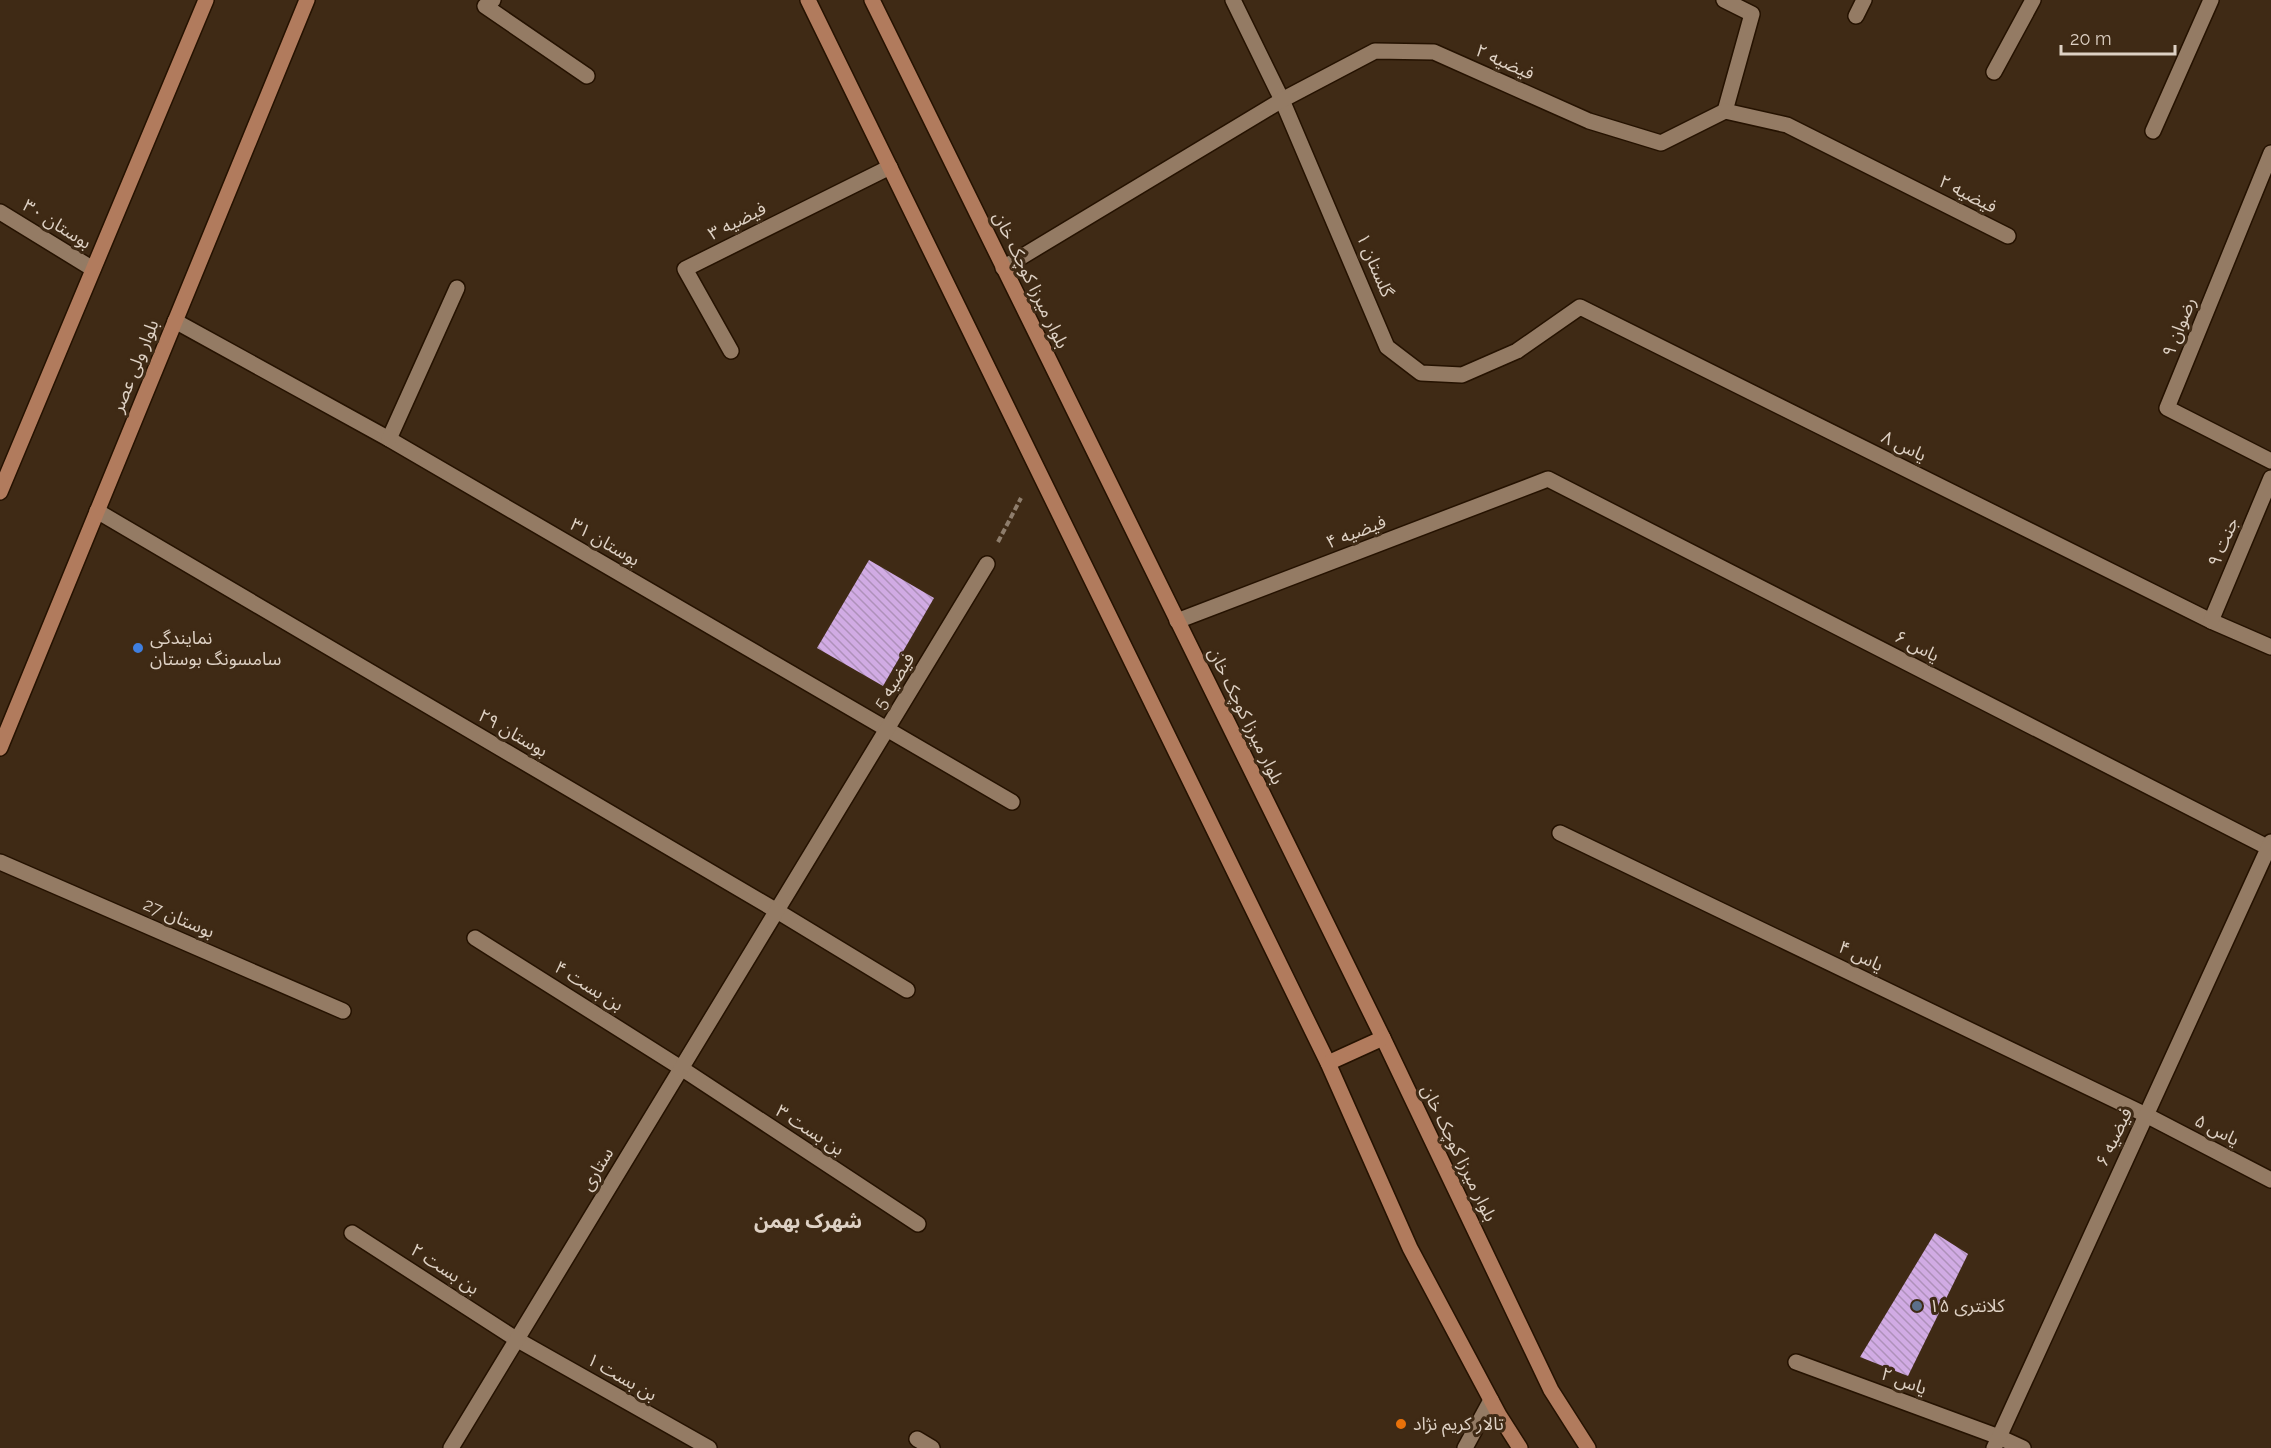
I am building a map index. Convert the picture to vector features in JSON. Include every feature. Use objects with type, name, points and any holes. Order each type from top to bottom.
[{"type":"main road","points":[[0,492],[206,0]]},
{"type":"main road","name":"بلوار ولی عصر","points":[[0,748],[307,0]]},
{"type":"main road","points":[[808,0],[1328,1063],[1410,1248],[1491,1400],[1520,1448]]},
{"type":"main road","name":"بلوار میرزا کوچک خان","points":[[872,0],[1383,1038],[1551,1390],[1588,1448]]},
{"type":"main road","points":[[1328,1063],[1383,1038]]},
{"type":"street","points":[[493,0],[486,6],[587,76]]},
{"type":"street","name":"گلستان ۱","points":[[1233,0],[1282,100],[1388,347],[1421,373],[1462,375],[1517,351],[1580,307]]},
{"type":"street","points":[[1724,0],[1752,14],[1725,111]]},
{"type":"street","points":[[1856,16],[1864,0]]},
{"type":"street","points":[[1994,72],[2033,0]]},
{"type":"street","points":[[2153,131],[2211,0]]},
{"type":"street","name":"فیضیه ۲","points":[[1004,268],[1282,100],[1375,51],[1434,52],[1589,121],[1661,143],[1725,111],[1787,125],[2008,236]]},
{"type":"street","name":"رضوان ۹","points":[[2271,153],[2167,408],[2271,461]]},
{"type":"street","name":"فیضیه ۳","points":[[731,351],[685,269],[890,167]]},
{"type":"street","name":"بوستان ۳۰","points":[[0,212],[93,269]]},
{"type":"street","points":[[389,439],[457,288]]},
{"type":"street","name":"یاس ۸","points":[[1580,307],[2211,621],[2271,647]]},
{"type":"street","name":"بوستان ۳۱","points":[[175,321],[389,439],[1012,802]]},
{"type":"street","name":"جنت ۹","points":[[2211,621],[2271,478]]},
{"type":"street","name":"فیضیه ۴","points":[[1177,621],[1548,479]]},
{"type":"street","name":"یاس ۶","points":[[1548,479],[2270,846]]},
{"type":"street","name":"بوستان ۲۹","points":[[97,511],[777,911],[907,990]]},
{"type":"street","name":"فیضیه 5","points":[[777,911],[987,564]]},
{"type":"street","name":"یاس ۴","points":[[1560,833],[2146,1115]]},
{"type":"street","name":"فیضیه ۶","points":[[1996,1442],[2270,846]]},
{"type":"street","name":"بوستان 27","points":[[0,862],[343,1011]]},
{"type":"street","name":"ستاری","points":[[451,1448],[777,911]]},
{"type":"street","name":"بن بست ۴","points":[[475,938],[681,1068]]},
{"type":"street","name":"بن بست ۳","points":[[681,1068],[918,1224]]},
{"type":"street","name":"یاس ۵","points":[[2146,1115],[2271,1180]]},
{"type":"street","name":"بن بست ۲","points":[[352,1233],[516,1339]]},
{"type":"street","name":"۱ بن بست","points":[[516,1339],[709,1448]]},
{"type":"street","name":"یاس ۲","points":[[1796,1362],[1996,1442],[2023,1448]]},
{"type":"street","points":[[1466,1448],[1491,1400]]},
{"type":"street","points":[[917,1439],[932,1448]]},
{"type":"path","points":[[987,564],[1037,467]]},
{"type":"building","points":[[869,560],[934,598],[883,686],[817,648]]},
{"type":"building","name":"کلانتری ۱۵","points":[[1935,1233],[1968,1254],[1908,1376],[1860,1357]]},
{"type":"place","name":"نمایندگی سامسونگ بوستان","points":[[138,648]]},
{"type":"place","name":"کلانتری ۱۵","points":[[1917,1306]]},
{"type":"place","name":"تالار کریم نژاد","points":[[1401,1424]]},
{"type":"district","name":"شهرک بهمن","points":[[808,1221]]}]
